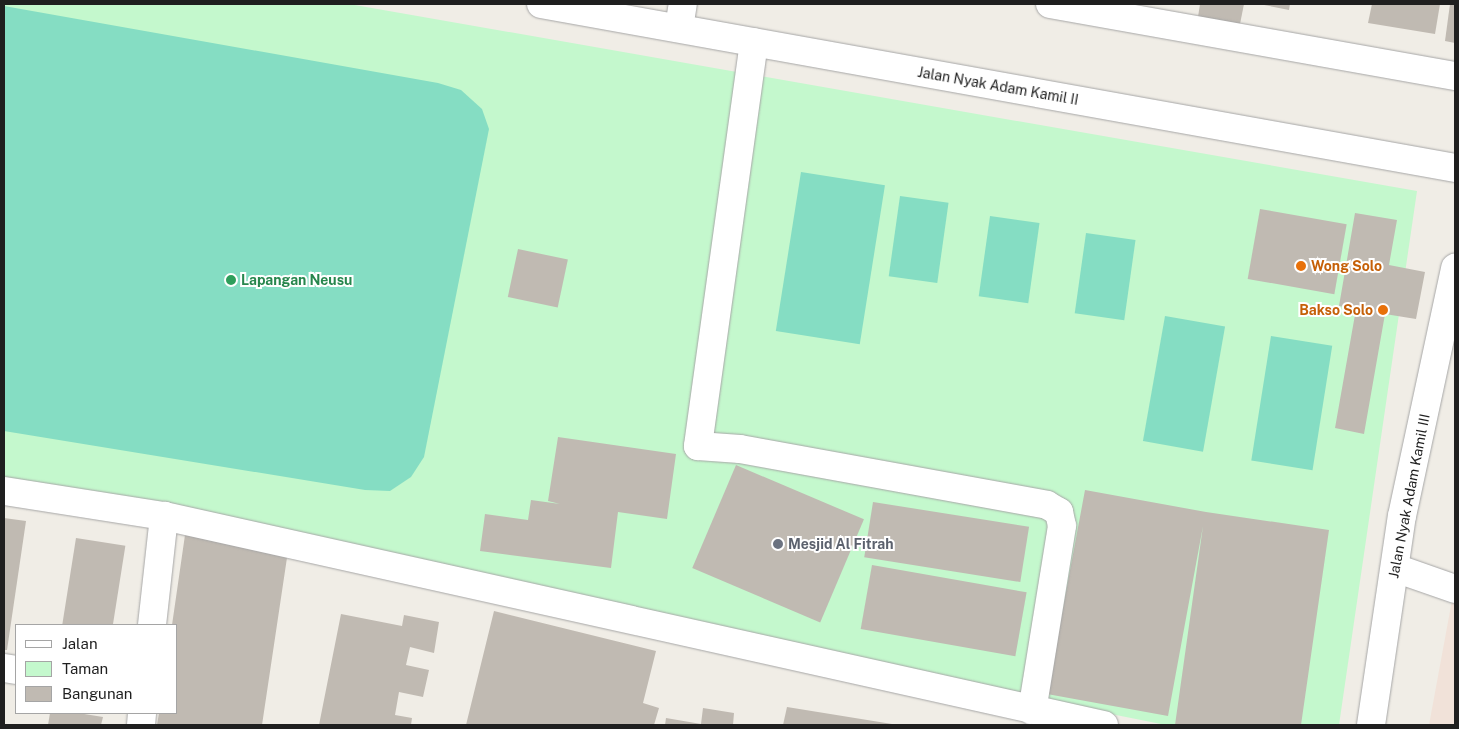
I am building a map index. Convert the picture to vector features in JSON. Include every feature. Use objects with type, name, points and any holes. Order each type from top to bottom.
[{"type":"street","name":"Jalan Nyak Adam Kamil II","points":[[541,4],[681,16],[754,42],[1455,168]]},
{"type":"street","points":[[1050,4],[1095,8],[1455,76]]},
{"type":"street","points":[[754,42],[698,446],[726,446],[788,457],[1047,505],[1059,512],[1062,526],[1032,711]]},
{"type":"street","name":"Jalan Nyak Adam Kamil III","points":[[1372,725],[1402,516],[1455,268]]},
{"type":"street","points":[[4,491],[164,516],[1032,711],[1104,725]]},
{"type":"street","points":[[152,624],[164,516]]},
{"type":"street","points":[[1395,568],[1455,589]]},
{"type":"shaded area","points":[[1455,584],[1455,725],[1429,725]]},
{"type":"green space","points":[[4,4],[349,4],[1417,191],[1339,725],[1166,725],[4,493]]},
{"type":"green space","name":"Lapangan Neusu","points":[[4,6],[438,83],[461,90],[482,109],[489,129],[424,457],[411,477],[390,491],[365,490],[4,431]]},
{"type":"green space","points":[[801,172],[885,185],[860,344],[776,331]]},
{"type":"green space","points":[[900,196],[949,203],[937,283],[889,276]]},
{"type":"green space","points":[[990,216],[1040,223],[1028,303],[979,296]]},
{"type":"green space","points":[[1086,233],[1136,240],[1124,320],[1075,313]]},
{"type":"green space","points":[[1165,316],[1225,327],[1203,452],[1143,441]]},
{"type":"green space","points":[[1271,336],[1332,346],[1313,470],[1251,460]]},
{"type":"building","points":[[1200,4],[1244,4],[1240,24],[1198,17]]},
{"type":"building","points":[[1259,4],[1290,4],[1289,10]]},
{"type":"building","points":[[1372,4],[1440,4],[1435,34],[1368,23]]},
{"type":"building","points":[[1450,4],[1455,4],[1455,43],[1445,41]]},
{"type":"building","points":[[1260,209],[1347,224],[1334,294],[1248,279]]},
{"type":"building","points":[[1355,213],[1397,220],[1389,265],[1425,272],[1416,319],[1385,314],[1364,434],[1335,428],[1356,309],[1339,306]]},
{"type":"building","points":[[518,249],[568,260],[558,308],[508,297]]},
{"type":"building","points":[[558,437],[676,454],[667,519],[618,512],[611,568],[480,551],[485,514],[528,520],[531,500],[560,504],[548,501]]},
{"type":"building","name":"Mesjid Al Fitrah","points":[[736,465],[864,519],[820,622],[692,568]]},
{"type":"building","points":[[1085,490],[1206,512],[1329,530],[1301,725],[1175,725],[1203,526],[1168,716],[1047,694]]},
{"type":"building","points":[[873,502],[1029,527],[1020,582],[864,557]]},
{"type":"building","points":[[4,518],[26,521],[7,650],[4,650]]},
{"type":"building","points":[[185,535],[288,551],[262,725],[157,725],[159,714],[178,714],[178,624],[172,624]]},
{"type":"building","points":[[76,538],[125,546],[113,624],[62,624]]},
{"type":"building","points":[[872,565],[1027,592],[1015,656],[861,629]]},
{"type":"building","points":[[494,611],[656,651],[643,703],[659,708],[654,725],[466,725]]},
{"type":"building","points":[[341,614],[402,626],[404,615],[439,622],[434,653],[410,647],[406,665],[429,670],[423,697],[399,692],[395,715],[412,718],[411,725],[319,725]]},
{"type":"building","points":[[787,707],[892,724],[892,725],[783,725]]},
{"type":"building","points":[[703,708],[734,713],[733,725],[665,725],[666,718],[701,724]]},
{"type":"building","points":[[50,714],[84,714],[103,717],[101,725],[48,725]]},
{"type":"place","name":"Wong Solo","points":[[1301,266]]},
{"type":"place","name":"Lapangan Neusu","points":[[231,280]]},
{"type":"place","name":"Bakso Solo","points":[[1383,310]]},
{"type":"place","name":"Mesjid Al Fitrah","points":[[778,544]]}]
